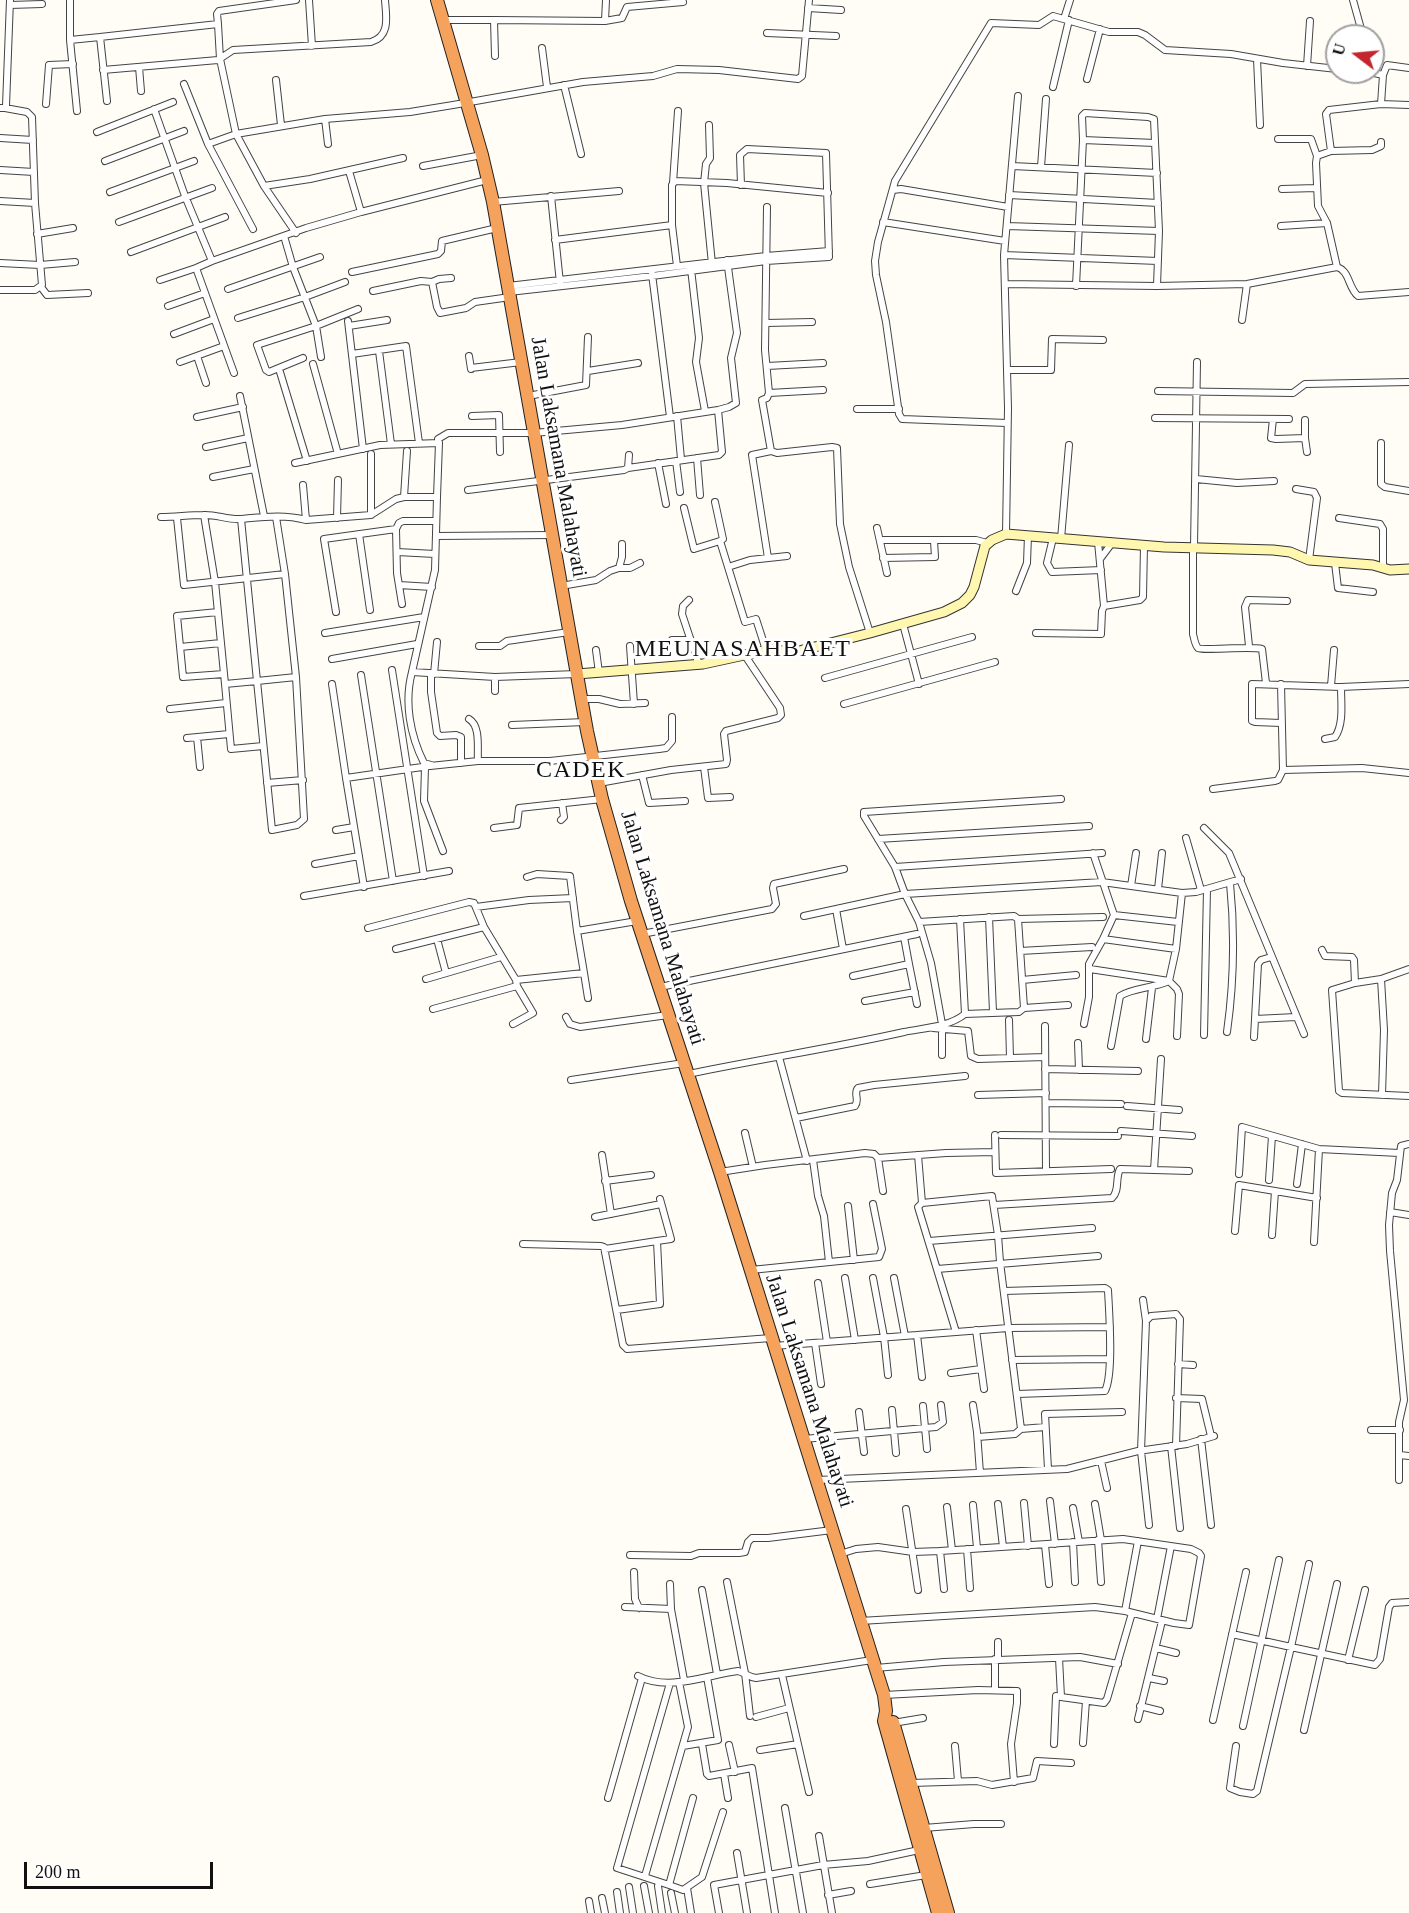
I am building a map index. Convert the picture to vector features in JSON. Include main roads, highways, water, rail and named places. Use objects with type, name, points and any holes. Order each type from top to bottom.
[{"type":"highway","name":"Jalan Laksamana Malahayati","points":[[437,0],[482,155],[493,202],[585,722],[602,799],[642,934],[720,1172],[884,1695],[885,1721],[938,1913]]},
{"type":"highway","name":"Jalan Laksamana Malahayati","points":[[886,1710],[893,1723],[948,1913]]},
{"type":"district","name":"MEUNASAHBAET","points":[[743,650]]},
{"type":"district","name":"CADEK","points":[[581,771]]}]
